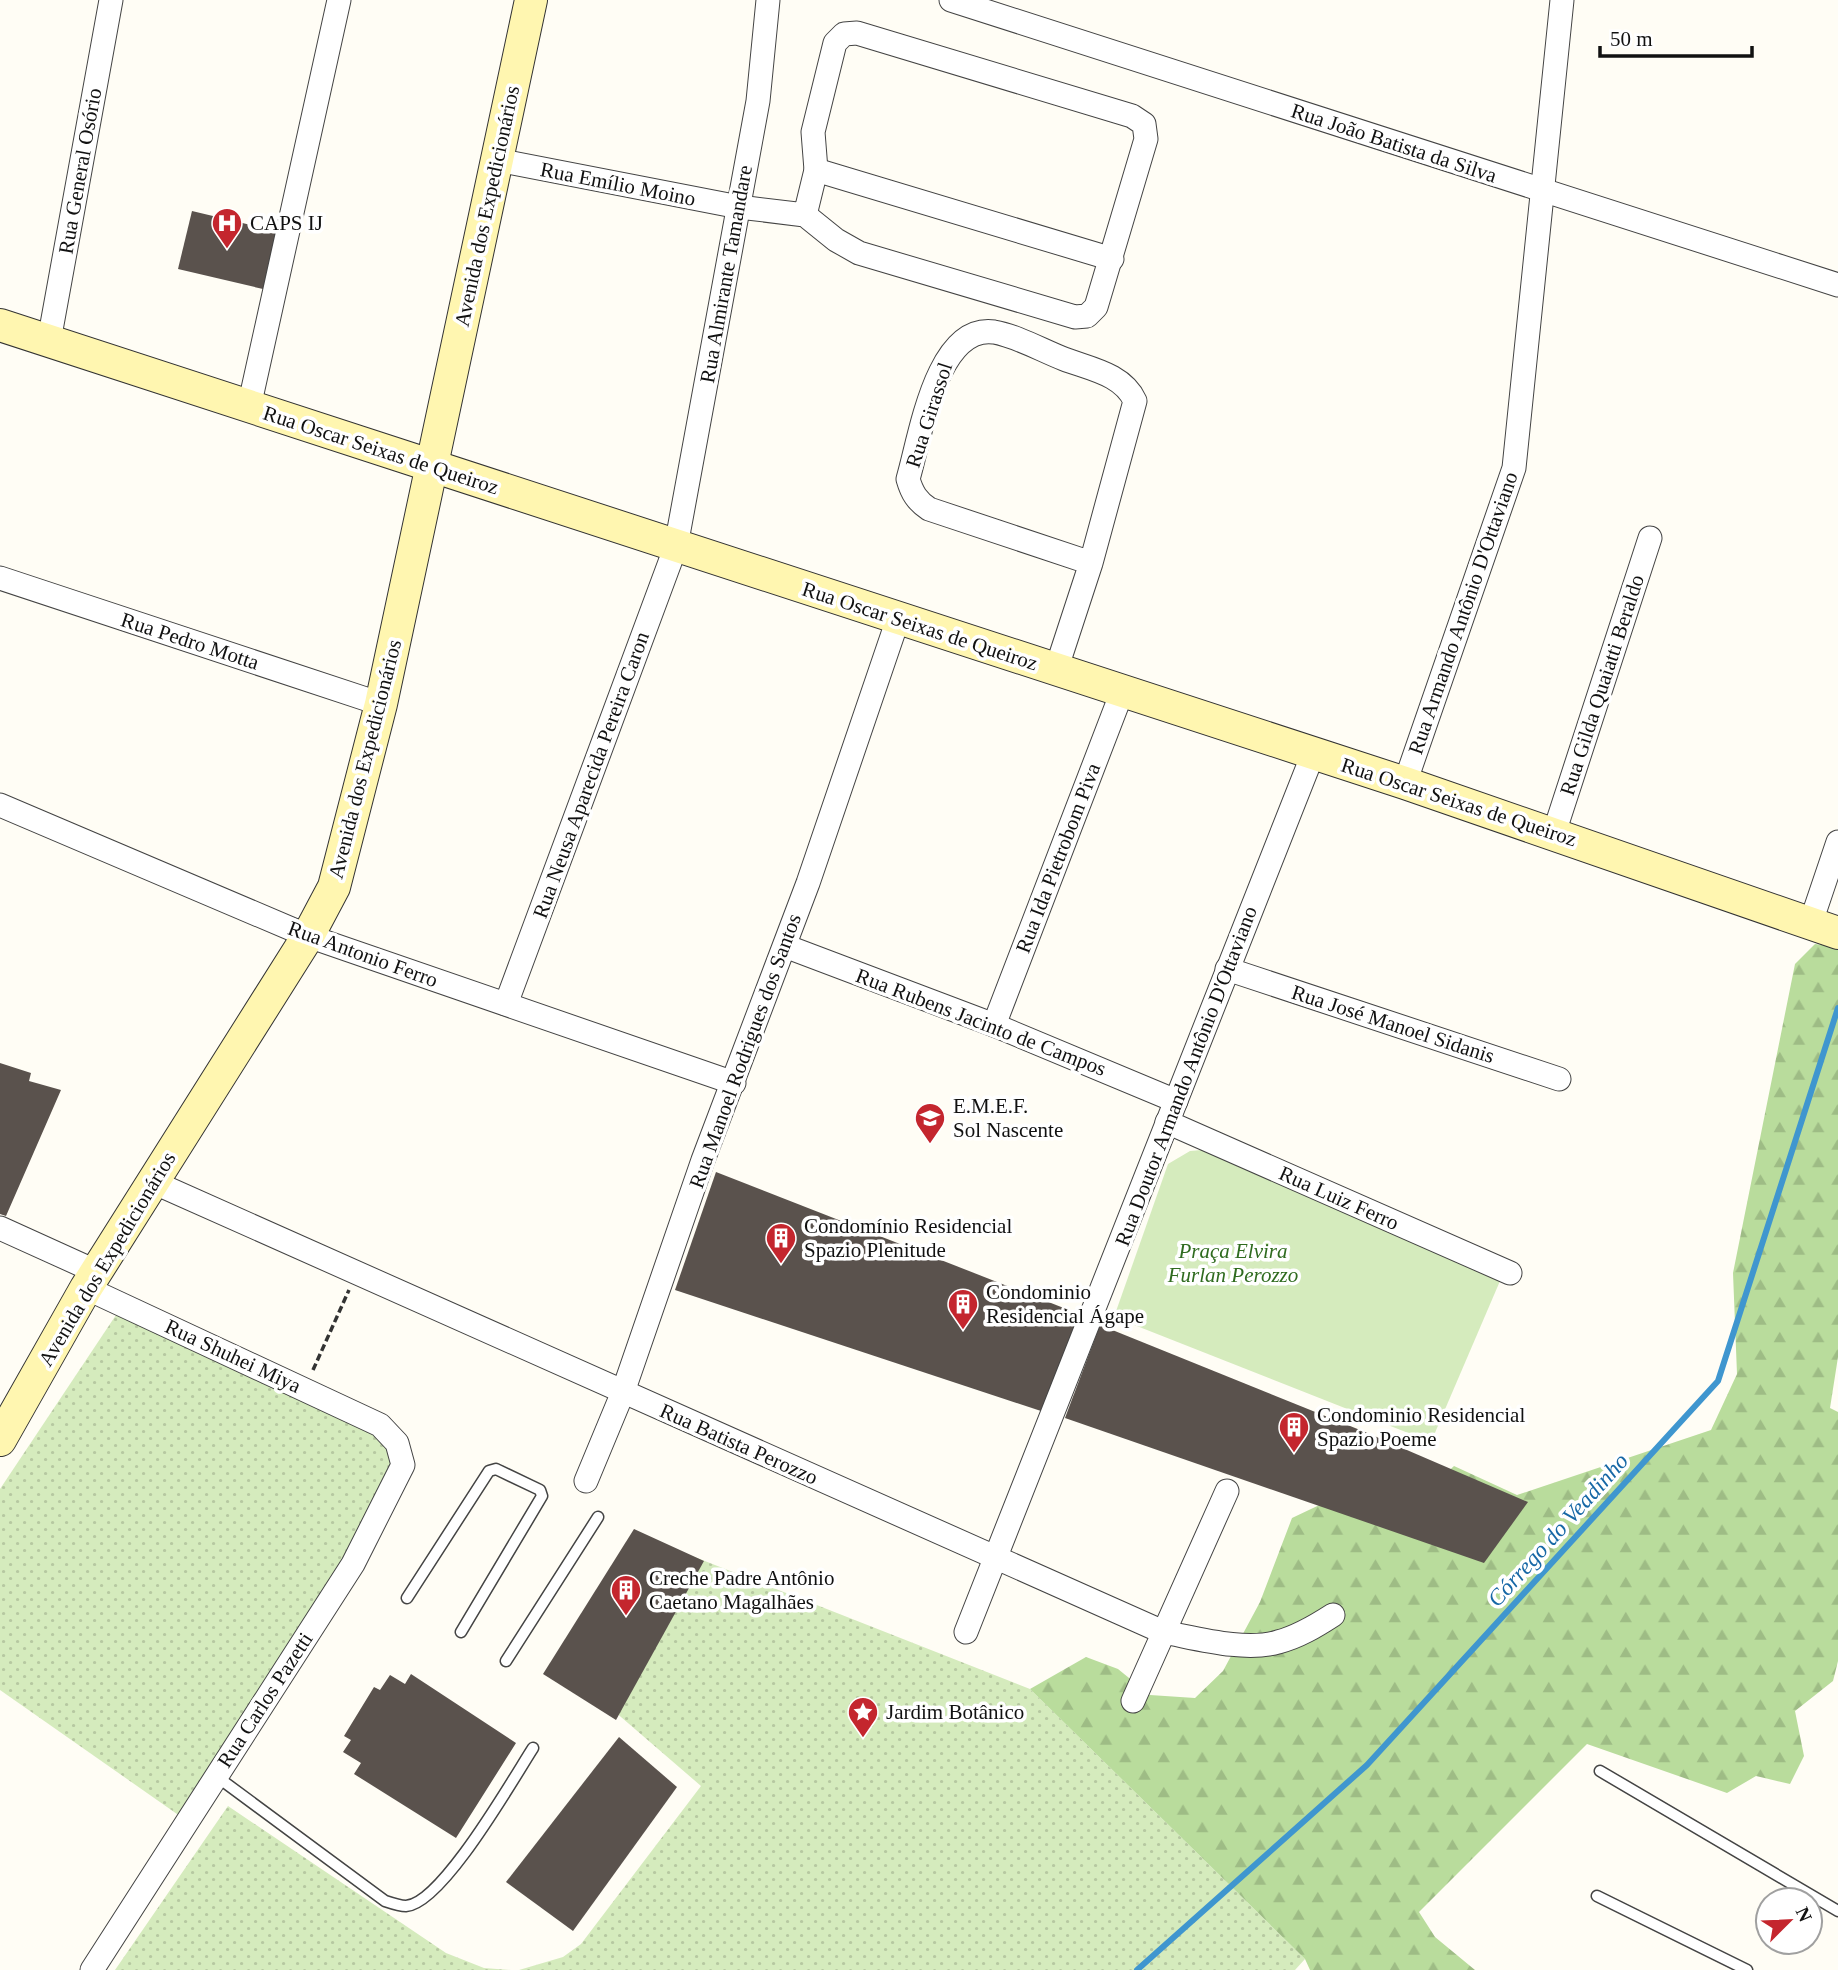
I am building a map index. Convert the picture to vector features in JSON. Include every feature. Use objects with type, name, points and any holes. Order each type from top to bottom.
[{"type":"street","name":"Rua General Osório","points":[[49,341],[111,0]]},
{"type":"street","points":[[249,407],[339,0]]},
{"type":"street","name":"Avenida dos Expedicionários","points":[[0,1439],[91,1280],[308,936],[334,887],[381,704],[531,0]]},
{"type":"street","name":"Rua Almirante Tamandare","points":[[676,546],[758,101],[768,0]]},
{"type":"street","name":"Rua Armando Antônio D'Ottaviano","points":[[1405,783],[1514,468],[1562,0]]},
{"type":"street","name":"Rua João Batista da Silva","points":[[962,2],[1838,285]]},
{"type":"street","points":[[857,33],[1132,116],[1143,124],[1146,139],[1096,307],[1087,316],[1075,317],[859,253],[836,240],[805,215],[816,170],[813,132],[835,43],[844,34],[857,33]]},
{"type":"street","name":"Rua Emílio Moino","points":[[497,160],[739,208],[805,215]]},
{"type":"street","points":[[816,170],[1112,259]]},
{"type":"street","name":"Rua Oscar Seixas de Queiroz","points":[[0,325],[1405,783],[1824,928]]},
{"type":"street","name":"Rua Girassol","points":[[1056,670],[1091,563],[1135,411],[1135,401],[1123,381],[994,332],[970,337],[949,353],[939,373],[908,479],[911,490],[918,502],[929,509],[1091,563]]},
{"type":"street","name":"Rua Gilda Quaiatti Beraldo","points":[[1554,833],[1650,538]]},
{"type":"street","name":"Rua Neusa Aparecida Pereira Caron","points":[[506,1004],[676,546]]},
{"type":"street","name":"Rua Pedro Motta","points":[[0,578],[381,704]]},
{"type":"street","name":"Rua Manoel Rodrigues dos Santos","points":[[586,1481],[623,1392],[704,1160],[785,946],[898,619]]},
{"type":"street","name":"Rua Ida Pietrobom Piva","points":[[994,1025],[1122,692]]},
{"type":"street","name":"Rua Doutor Armando Antônio D'Ottaviano","points":[[965,1632],[1313,754]]},
{"type":"street","name":"Rua Antonio Ferro","points":[[0,805],[308,936],[734,1083]]},
{"type":"street","points":[[1824,928],[1838,842]]},
{"type":"street","name":"Rua Rubens Jacinto de Campos","points":[[785,946],[994,1025],[1176,1101]]},
{"type":"street","name":"Rua José Manoel Sidanis","points":[[1227,969],[1559,1079]]},
{"type":"street","name":"Rua Luiz Ferro","points":[[1167,1122],[1510,1273]]},
{"type":"street","name":"Rua Batista Perozzo","points":[[153,1182],[1163,1632],[1222,1643],[1276,1643],[1308,1630],[1333,1615]]},
{"type":"street","name":"Rua Shuhei Miya","points":[[0,1228],[91,1280],[304,1390],[380,1425]]},
{"type":"street","name":"Rua Carlos Pazetti","points":[[92,1970],[353,1564],[403,1465],[397,1443],[380,1425]]},
{"type":"street","points":[[1133,1701],[1227,1491]]},
{"type":"lane","points":[[407,1598],[489,1471],[496,1469],[540,1490],[542,1496],[461,1632]]},
{"type":"lane","points":[[506,1661],[598,1517]]},
{"type":"lane","points":[[216,1776],[385,1901],[407,1906],[424,1898],[472,1846],[533,1748]]},
{"type":"lane","points":[[1600,1771],[1838,1911]]},
{"type":"lane","points":[[1597,1896],[1748,1970]]},
{"type":"path","points":[[304,1390],[357,1273]]},
{"type":"green space","points":[[1815,944],[1838,947],[1838,1357],[1830,1408],[1838,1412],[1838,1661],[1833,1681],[1795,1711],[1804,1756],[1790,1784],[1756,1776],[1727,1793],[1587,1744],[1419,1912],[1435,1937],[1475,1970],[1310,1970],[1305,1959],[1030,1689],[1086,1657],[1118,1669],[1150,1695],[1195,1698],[1223,1671],[1260,1602],[1292,1518],[1351,1490],[1422,1496],[1454,1466],[1517,1495],[1711,1430],[1737,1374],[1733,1273],[1795,964]]},
{"type":"green space","name":"Praça Elvira Furlan Perozzo","points":[[1202,1150],[1503,1274],[1431,1442],[1114,1317],[1168,1164],[1190,1151]]},
{"type":"green space","points":[[116,1315],[372,1430],[390,1446],[397,1467],[187,1821],[0,1690],[0,1489]]},
{"type":"green space","name":"Jardim Botânico","points":[[659,1543],[1030,1689],[1305,1959],[1295,1970],[519,1970],[563,1957],[581,1944],[701,1786],[592,1692]]},
{"type":"green space","points":[[228,1806],[446,1953],[484,1968],[511,1970],[115,1970]]},
{"type":"building","name":"CAPS IJ","points":[[192,211],[276,231],[263,289],[178,269]]},
{"type":"building","points":[[0,1063],[31,1073],[29,1081],[61,1090],[6,1216],[0,1214]]},
{"type":"building","points":[[716,1172],[1079,1314],[1041,1411],[675,1290]]},
{"type":"building","name":"Condominio Residencial Spazio Poeme","points":[[1100,1325],[1365,1432],[1528,1502],[1484,1563],[1065,1418]]},
{"type":"building","name":"Creche Padre Antônio Caetano Magalhães","points":[[634,1529],[704,1561],[616,1720],[543,1674]]},
{"type":"building","points":[[411,1674],[516,1743],[456,1838],[354,1774],[361,1763],[343,1752],[351,1740],[344,1736],[374,1687],[380,1690],[390,1675],[405,1684]]},
{"type":"building","points":[[619,1737],[677,1787],[573,1931],[506,1882]]},
{"type":"waterway","name":"Córrego do Veadinho","points":[[1137,1970],[1367,1765],[1718,1381],[1838,1008]]},
{"type":"place","name":"CAPS IJ","points":[[227,250]]},
{"type":"place","name":"E.M.E.F. Sol Nascente","points":[[930,1145]]},
{"type":"place","name":"Condomínio Residencial Spazio Plenitude","points":[[781,1265]]},
{"type":"place","name":"Condominio Residencial Ágape","points":[[963,1331]]},
{"type":"place","name":"Condominio Residencial Spazio Poeme","points":[[1294,1454]]},
{"type":"place","name":"Creche Padre Antônio Caetano Magalhães","points":[[626,1617]]},
{"type":"place","name":"Jardim Botânico","points":[[863,1739]]}]
